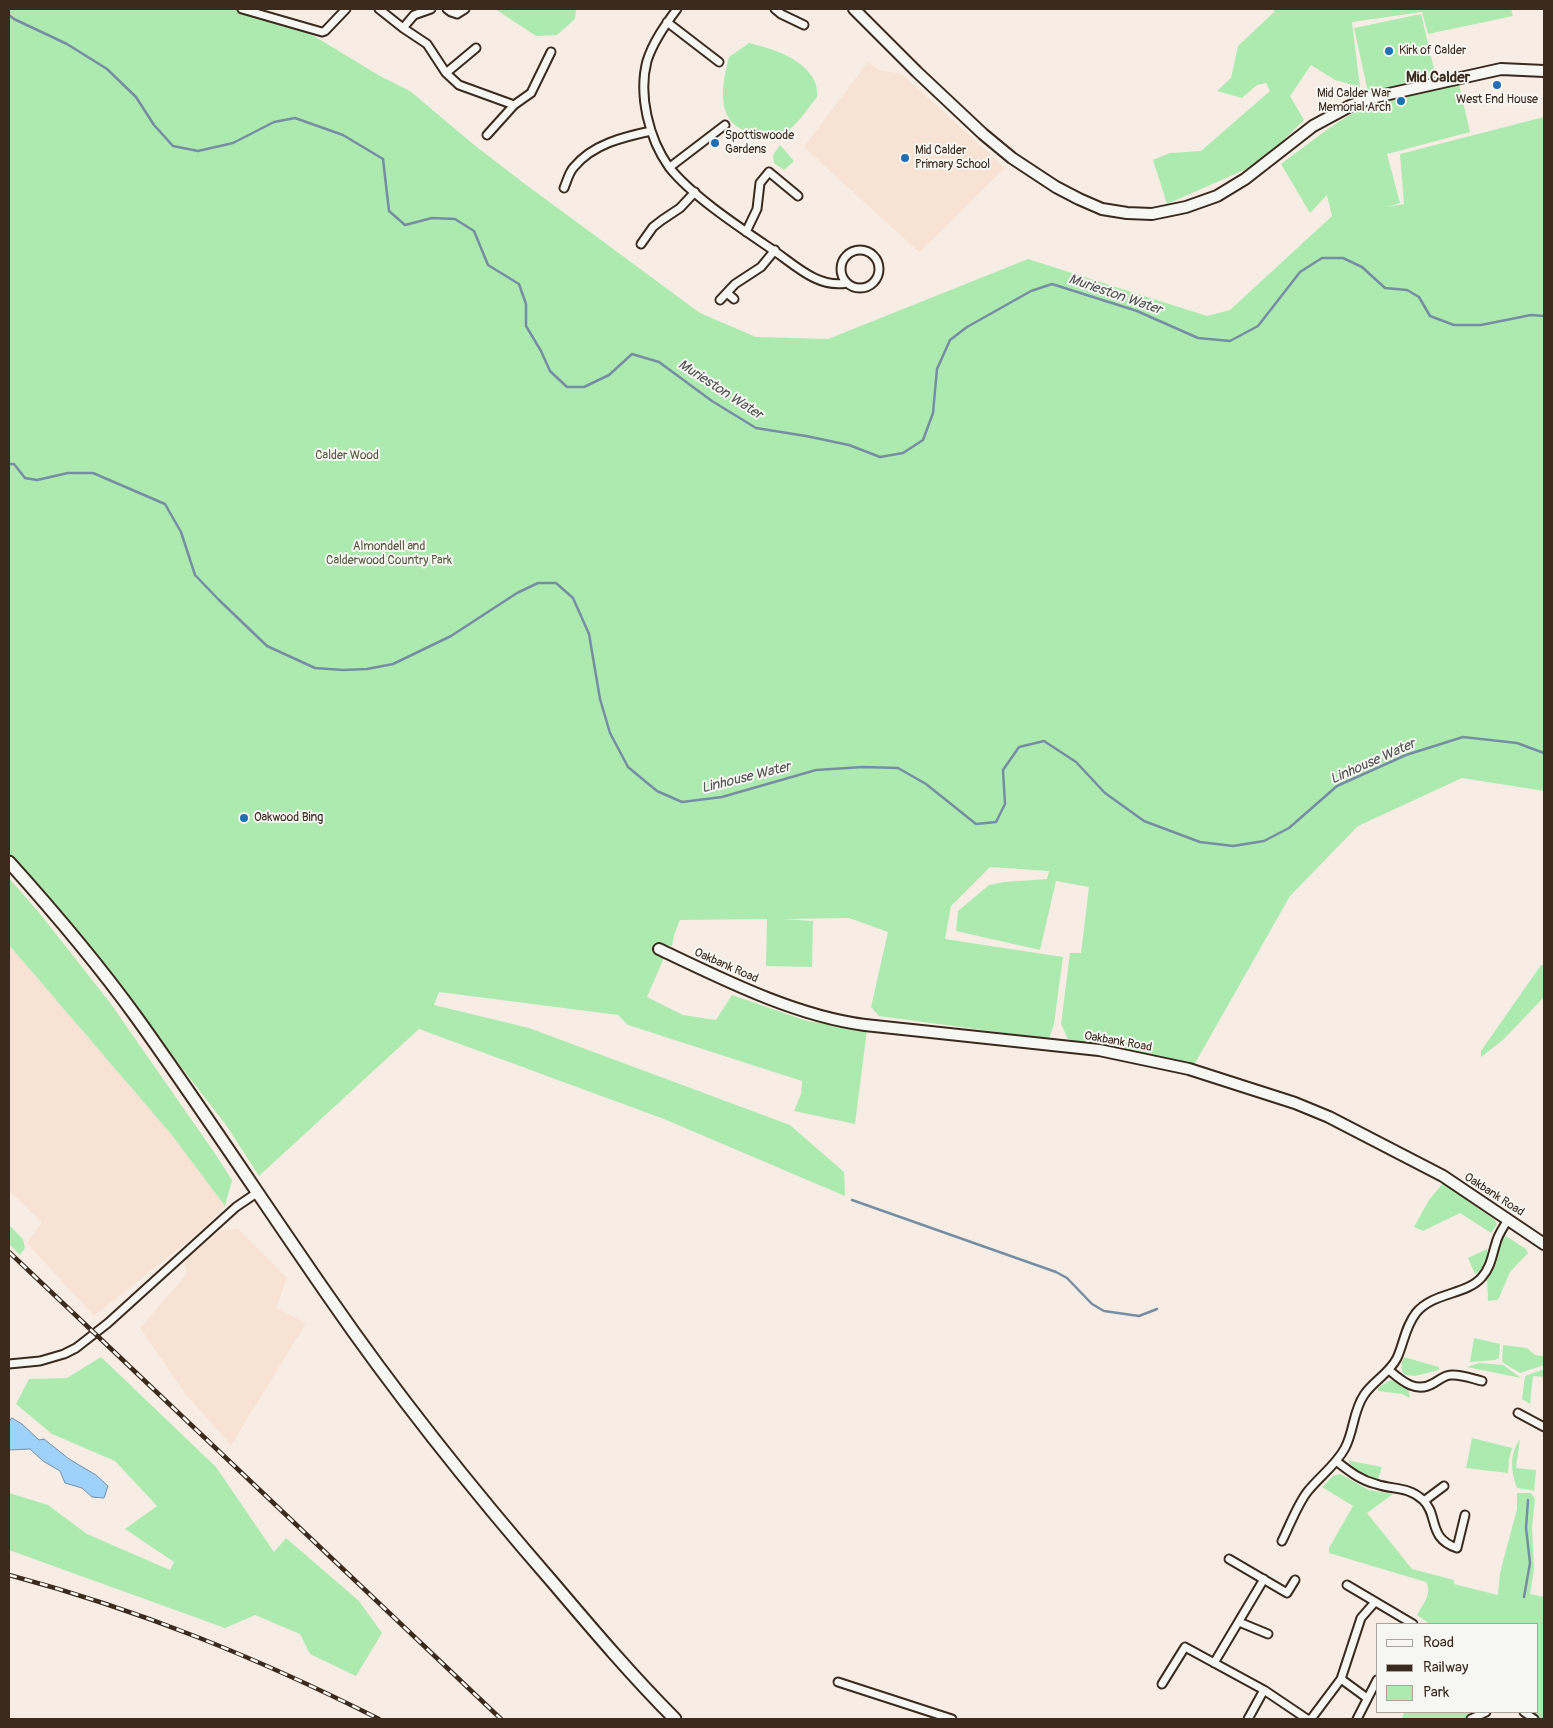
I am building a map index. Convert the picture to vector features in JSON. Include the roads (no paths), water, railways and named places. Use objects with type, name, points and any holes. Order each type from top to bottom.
[{"type":"main road","points":[[9,862],[76,941],[136,1017],[330,1299],[456,1467],[591,1628],[675,1719]]},
{"type":"street","points":[[242,9],[322,32],[346,9]]},
{"type":"street","points":[[378,9],[427,44],[446,73],[460,85],[514,105]]},
{"type":"street","points":[[403,28],[414,15],[431,9]]},
{"type":"street","points":[[447,9],[457,14],[465,9]]},
{"type":"street","points":[[677,9],[656,39],[647,62],[644,95],[651,131],[659,150],[670,167],[695,192],[746,232],[811,277],[837,285],[847,283],[859,288],[865,287],[875,280],[878,267],[877,261],[872,255],[858,250],[848,254],[841,266],[842,274],[847,283]]},
{"type":"street","points":[[775,9],[804,25]]},
{"type":"street","points":[[854,9],[917,72],[983,134],[1012,158],[1056,187],[1079,199],[1102,209],[1127,214],[1152,214],[1186,207],[1217,196],[1245,179],[1313,126],[1350,106],[1371,98],[1501,69],[1544,71]]},
{"type":"street","points":[[667,22],[719,62]]},
{"type":"street","points":[[446,73],[476,48]]},
{"type":"street","points":[[487,135],[514,105],[531,92],[551,52]]},
{"type":"street","points":[[670,167],[725,125]]},
{"type":"street","points":[[564,188],[572,168],[584,156],[605,144],[651,131]]},
{"type":"street","points":[[746,232],[756,209],[760,183],[769,172],[798,196]]},
{"type":"street","points":[[641,244],[653,227],[680,208],[695,192]]},
{"type":"street","points":[[720,300],[735,284],[761,267],[774,250]]},
{"type":"street","points":[[727,293],[734,299]]},
{"type":"street","name":"Oakbank Road","points":[[658,949],[754,992],[802,1010],[853,1023],[1099,1050],[1198,1072],[1296,1103],[1329,1117],[1443,1176],[1544,1244]]},
{"type":"street","points":[[9,1364],[40,1361],[64,1354],[76,1348],[108,1323],[236,1207],[258,1192]]},
{"type":"street","points":[[1282,1542],[1306,1492],[1336,1461],[1345,1447],[1359,1403],[1365,1392],[1389,1370],[1396,1359],[1410,1322],[1425,1304],[1481,1279],[1489,1268],[1496,1242],[1508,1219]]},
{"type":"street","points":[[1389,1370],[1409,1385],[1419,1388],[1430,1386],[1452,1374],[1482,1381]]},
{"type":"street","points":[[1518,1413],[1544,1427]]},
{"type":"street","points":[[1336,1461],[1361,1480],[1378,1485],[1406,1489],[1424,1501],[1438,1536],[1450,1546],[1457,1548],[1465,1515]]},
{"type":"street","points":[[1424,1501],[1444,1486]]},
{"type":"street","points":[[1229,1559],[1287,1593],[1294,1580]]},
{"type":"street","points":[[1214,1663],[1264,1579]]},
{"type":"street","points":[[1348,1585],[1411,1623]]},
{"type":"street","points":[[1311,1719],[1341,1679],[1361,1618],[1375,1602]]},
{"type":"street","points":[[1239,1622],[1268,1634]]},
{"type":"street","points":[[1162,1684],[1185,1647],[1264,1690],[1307,1719]]},
{"type":"street","points":[[1341,1679],[1367,1698]]},
{"type":"street","points":[[838,1682],[952,1719]]},
{"type":"street","points":[[1357,1719],[1376,1682]]},
{"type":"street","points":[[1248,1719],[1264,1690]]},
{"type":"street","points":[[1471,1719],[1484,1713]]},
{"type":"water","points":[[12,1418],[22,1424],[39,1440],[44,1439],[69,1459],[96,1475],[108,1486],[104,1498],[92,1497],[82,1488],[65,1483],[60,1471],[43,1461],[30,1449],[9,1450],[9,1423]]},
{"type":"waterway","name":"Murieston Water","points":[[9,15],[67,44],[107,69],[136,97],[154,125],[173,146],[198,151],[233,143],[274,122],[295,118],[343,135],[383,159],[389,211],[405,225],[432,218],[455,219],[474,231],[488,265],[519,284],[526,304],[526,326],[550,371],[567,387],[584,387],[609,375],[632,354],[659,362],[712,401],[756,428],[849,445],[880,457],[903,453],[923,440],[933,413],[937,369],[950,340],[967,327],[1031,291],[1052,284],[1137,311],[1198,338],[1230,341],[1258,326],[1300,272],[1322,258],[1343,258],[1362,267],[1385,288],[1407,290],[1419,297],[1430,316],[1454,325],[1481,325],[1531,315],[1544,316]]},
{"type":"waterway","name":"Linhouse Water","points":[[9,464],[14,464],[25,478],[37,480],[68,473],[93,473],[165,504],[181,532],[195,575],[267,646],[315,668],[367,669],[393,664],[451,636],[517,593],[538,583],[556,583],[573,598],[589,634],[600,699],[610,733],[628,767],[657,791],[682,802],[722,797],[816,770],[863,767],[898,768],[926,784],[976,824],[996,822],[1005,804],[1003,770],[1019,747],[1044,741],[1076,762],[1105,793],[1144,821],[1200,842],[1233,846],[1264,841],[1289,828],[1337,786],[1406,755],[1463,737],[1517,743],[1544,753]]},
{"type":"waterway","points":[[852,1200],[1056,1272],[1067,1278],[1092,1304],[1104,1311],[1139,1316],[1157,1309]]},
{"type":"waterway","points":[[1524,1597],[1530,1563],[1526,1528],[1528,1500]]},
{"type":"railway","points":[[9,1252],[501,1719]]},
{"type":"railway","points":[[9,1575],[105,1604],[198,1637],[289,1676],[379,1719]]},
{"type":"place","name":"Kirk of Calder","points":[[1389,51]]},
{"type":"place","name":"West End House","points":[[1497,85]]},
{"type":"place","name":"Mid Calder War Memorial Arch","points":[[1401,101]]},
{"type":"place","name":"Spottiswoode Gardens","points":[[715,143]]},
{"type":"place","name":"Mid Calder Primary School","points":[[905,158]]},
{"type":"place","name":"Oakwood Bing","points":[[244,818]]},
{"type":"district","name":"Mid Calder","points":[[1438,78]]},
{"type":"park label","name":"Calder Wood","points":[[347,456]]},
{"type":"park label","name":"Almondell and Calderwood Country Park","points":[[389,554]]}]
